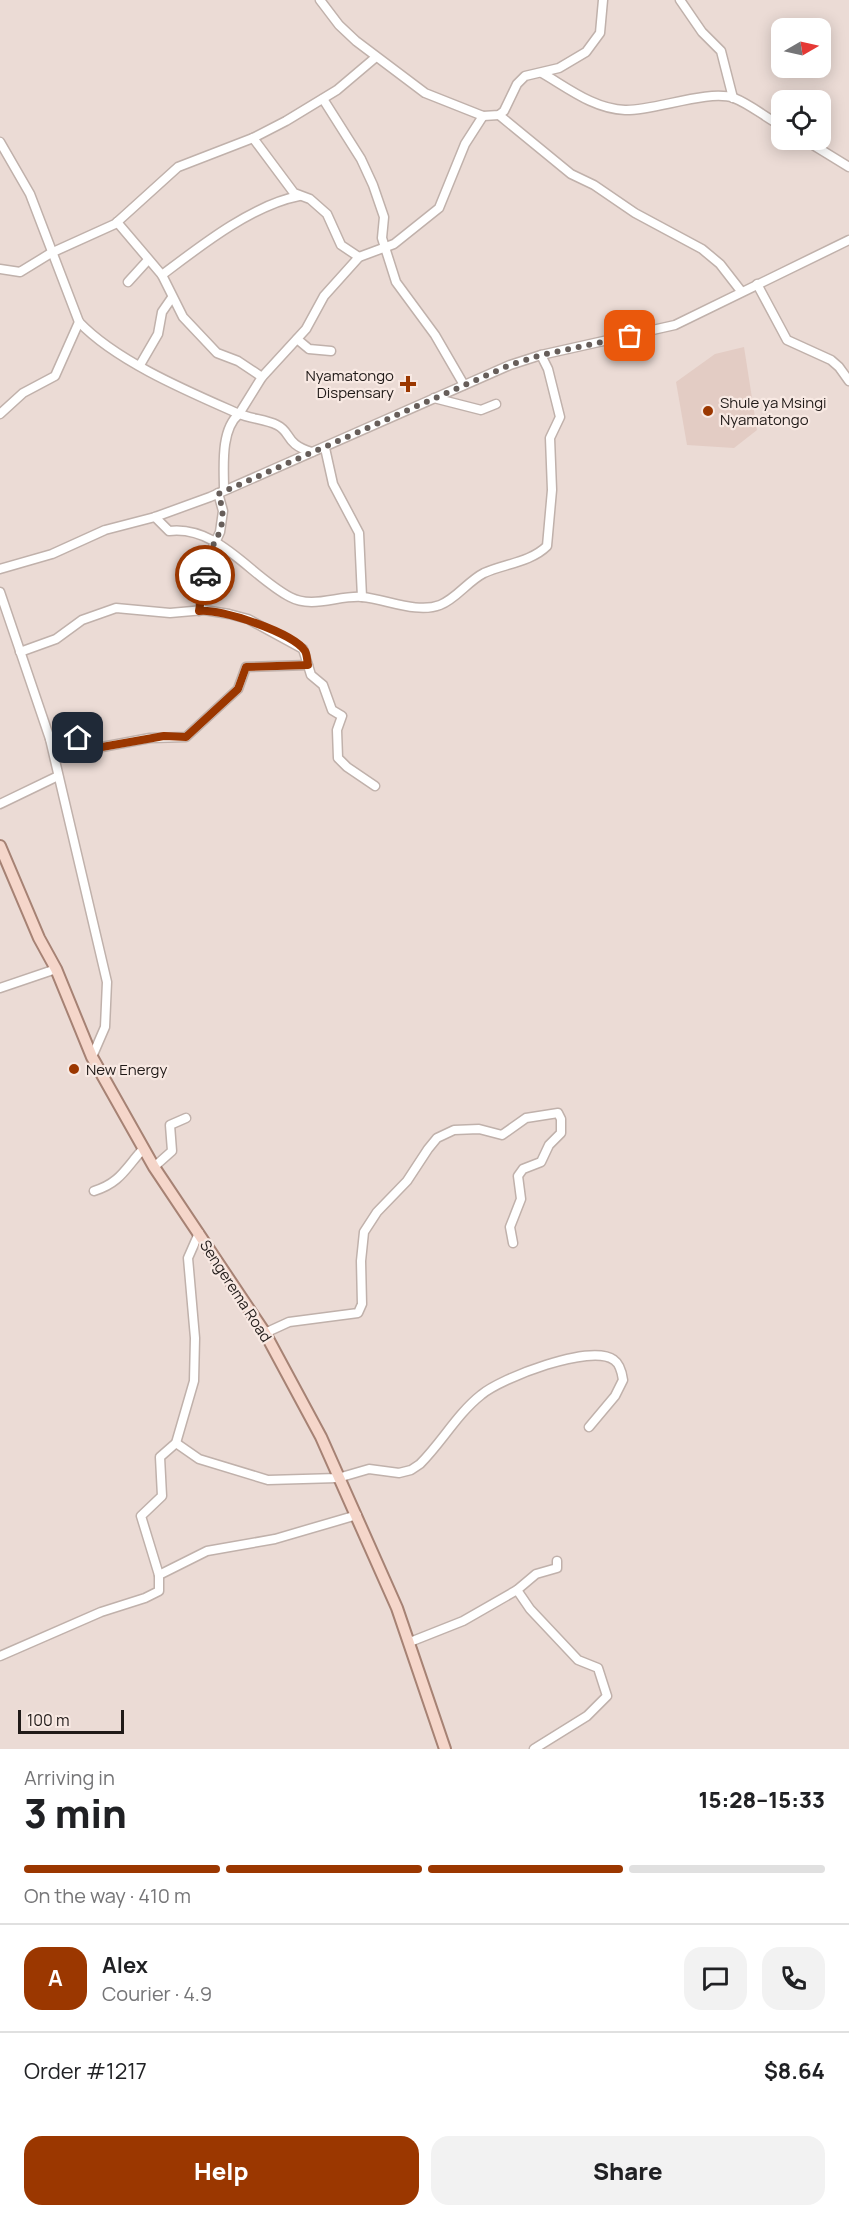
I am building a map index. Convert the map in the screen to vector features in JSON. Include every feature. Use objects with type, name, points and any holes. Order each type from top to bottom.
[{"type":"main road","name":"Sengerema Road","points":[[0,846],[39,938],[56,969],[92,1057],[154,1167],[266,1333],[321,1437],[357,1515],[410,1642],[445,1749]]},
{"type":"street","points":[[320,0],[339,25],[376,57],[425,93],[483,116],[499,115],[571,174],[594,185],[635,213],[702,249],[726,270],[741,291]]},
{"type":"street","points":[[499,115],[511,101],[520,80],[559,68],[586,52],[600,33],[603,0]]},
{"type":"street","points":[[680,0],[702,32],[722,51],[733,98]]},
{"type":"street","points":[[0,269],[20,272],[51,253],[117,222],[178,167],[253,138],[323,99],[348,82],[376,57]]},
{"type":"street","points":[[542,73],[594,103],[625,110],[696,99],[733,98],[771,120]]},
{"type":"street","points":[[323,99],[361,159],[373,185],[383,213],[381,236],[399,288],[435,335],[464,385]]},
{"type":"street","points":[[199,611],[206,584],[204,566],[217,543],[223,512],[221,492],[230,426],[262,377],[306,329],[324,296],[358,257],[394,244],[439,208],[465,144],[483,116]]},
{"type":"street","points":[[253,138],[299,196]]},
{"type":"street","points":[[0,142],[30,194],[79,322],[99,342],[239,414],[277,425],[294,445],[312,452]]},
{"type":"street","points":[[821,150],[849,167]]},
{"type":"street","points":[[162,275],[232,226],[277,202],[299,196],[310,199],[327,214],[341,245],[358,257]]},
{"type":"street","points":[[117,222],[162,275],[170,289],[171,298],[183,317],[217,353],[238,361],[262,377]]},
{"type":"street","points":[[0,569],[52,554],[105,530],[155,517],[221,492],[326,448],[432,398],[541,355],[661,329],[694,317],[741,291],[849,240]]},
{"type":"street","points":[[128,282],[148,260]]},
{"type":"street","points":[[757,284],[789,343],[819,353],[831,360],[849,381]]},
{"type":"street","points":[[140,365],[158,334],[162,312],[171,298]]},
{"type":"street","points":[[0,414],[23,393],[58,371],[79,322]]},
{"type":"street","points":[[297,339],[309,349],[331,351]]},
{"type":"street","points":[[155,517],[169,531],[186,530],[217,543],[274,587],[300,602],[362,597],[412,606],[438,606],[484,574],[546,548],[552,490],[550,438],[560,417],[548,369],[541,355]]},
{"type":"street","points":[[432,398],[481,410],[496,404]]},
{"type":"street","points":[[326,448],[333,484],[359,533],[362,597]]},
{"type":"street","points":[[0,592],[50,739],[106,982],[105,1027],[92,1057]]},
{"type":"street","points":[[20,652],[56,639],[75,624],[101,612],[125,608],[170,613],[199,611],[241,617],[294,642],[306,652],[313,679],[323,685],[332,710],[342,716],[337,737],[338,758],[375,786]]},
{"type":"street","points":[[50,739],[75,737],[102,747],[164,736],[186,737],[238,689],[246,667],[308,665]]},
{"type":"street","points":[[0,804],[58,776]]},
{"type":"street","points":[[0,988],[56,969]]},
{"type":"street","points":[[266,1333],[289,1322],[358,1312],[362,1304],[361,1261],[364,1232],[377,1212],[407,1181],[437,1138],[454,1130],[479,1129],[500,1136],[526,1118],[558,1113],[561,1119],[561,1133],[549,1145],[541,1162],[523,1169],[518,1176],[521,1199],[510,1227],[513,1243]]},
{"type":"street","points":[[154,1167],[172,1151],[170,1125],[186,1118]]},
{"type":"street","points":[[94,1191],[111,1186],[119,1180],[143,1149]]},
{"type":"street","points":[[0,1656],[101,1612],[159,1591],[159,1575],[141,1516],[162,1496],[160,1457],[176,1443],[194,1381],[195,1338],[188,1258],[199,1233]]},
{"type":"street","points":[[176,1443],[199,1459],[261,1479],[279,1481],[338,1478],[369,1469],[392,1473],[411,1470],[429,1456],[470,1405],[496,1384],[534,1367],[584,1358],[608,1357],[619,1365],[623,1380],[615,1396],[589,1427]]},
{"type":"street","points":[[159,1575],[207,1551],[275,1539],[357,1515]]},
{"type":"street","points":[[410,1642],[463,1621],[517,1590],[536,1574],[557,1568],[558,1561]]},
{"type":"street","points":[[517,1590],[530,1609],[578,1660],[598,1668],[607,1697],[586,1716],[534,1749]]},
{"type":"shaded area","points":[[744,347],[757,430],[734,448],[687,445],[676,382],[715,354]]},
{"type":"way so far","points":[[205,575],[204,566],[217,543],[220,532],[223,512],[218,494],[224,490],[326,448],[423,402],[510,365],[541,355],[630,336]]},
{"type":"place","name":"Nyamatongo Dispensary","points":[[408,384]]},
{"type":"place","name":"Shule ya Msingi Nyamatongo","points":[[708,411]]},
{"type":"place","name":"New Energy","points":[[74,1069]]},
{"type":"route","points":[[78,738],[95,746],[108,747],[164,736],[186,737],[192,734],[238,689],[243,669],[246,667],[308,665],[306,652],[294,642],[248,619],[212,611],[199,611],[206,584],[205,575]]}]
